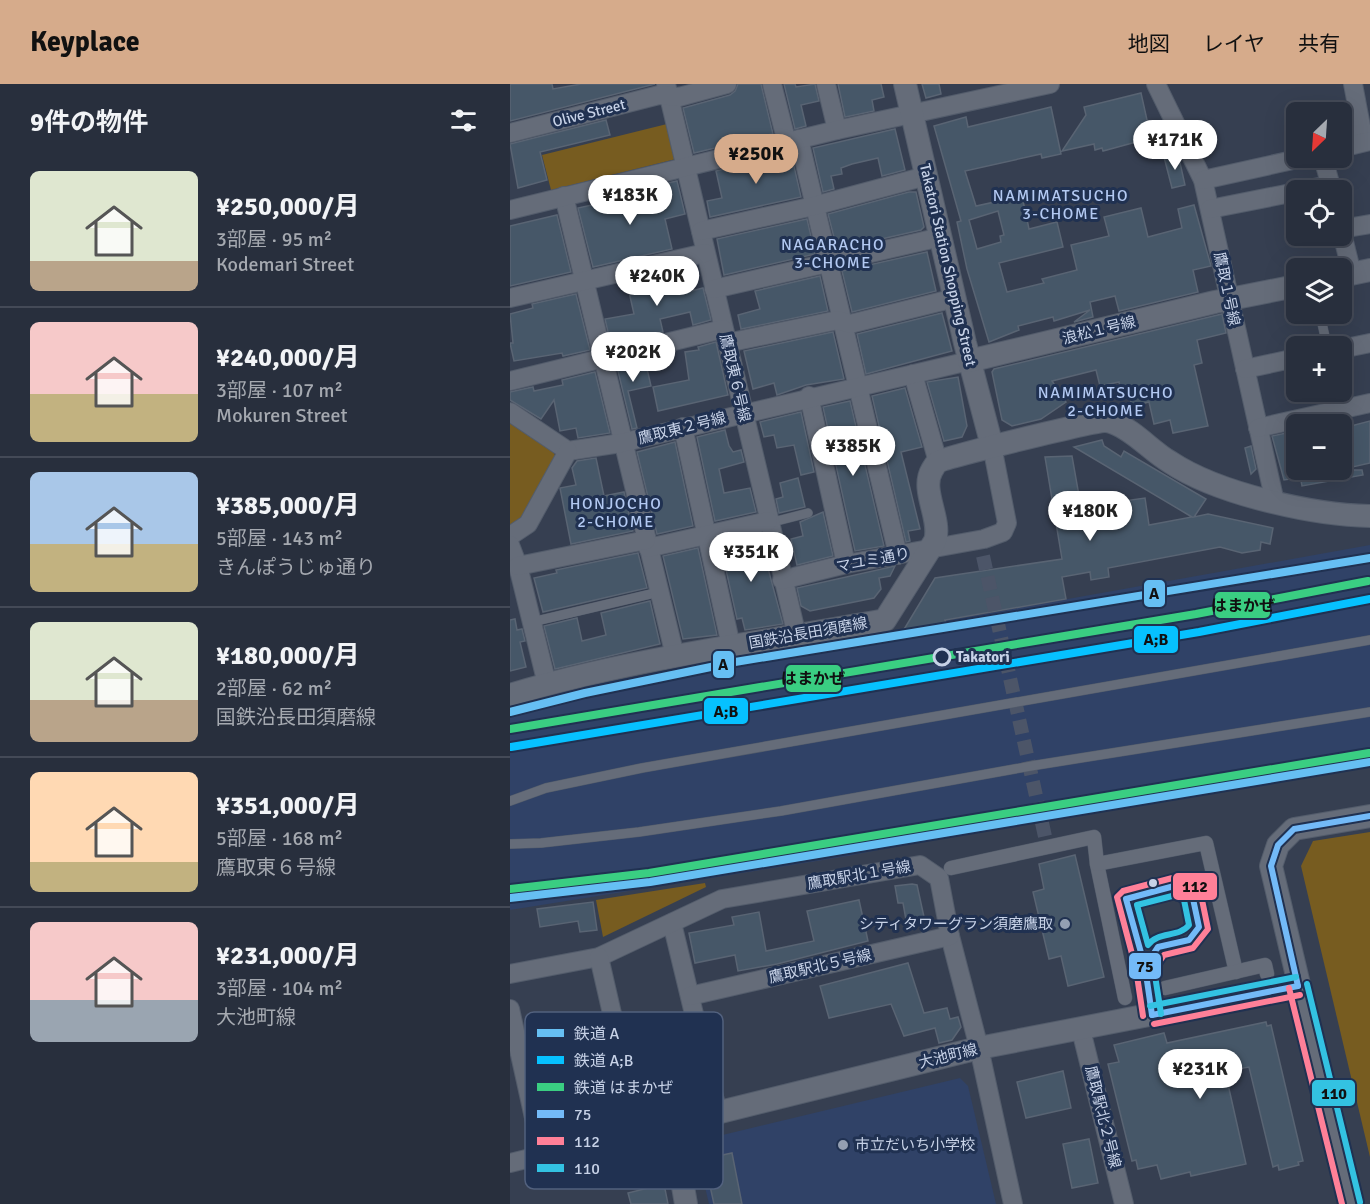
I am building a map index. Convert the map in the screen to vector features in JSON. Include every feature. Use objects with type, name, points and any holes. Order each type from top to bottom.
[{"type":"street","name":"Olive Street","points":[[510,133],[659,95],[667,90],[679,97],[727,84]]},
{"type":"street","points":[[772,84],[814,206],[829,262],[845,322],[898,555]]},
{"type":"street","points":[[826,84],[837,130]]},
{"type":"street","name":"Takatori Station Shopping Street","points":[[905,84],[969,361],[992,446]]},
{"type":"street","points":[[511,207],[688,168],[837,130],[1050,84]]},
{"type":"street","name":"鷹取１号線","points":[[1156,84],[1203,180],[1275,502]]},
{"type":"street","points":[[1352,145],[1367,142],[1353,84]]},
{"type":"street","name":"鷹取東６号線","points":[[667,90],[688,168],[705,253],[797,636]]},
{"type":"street","points":[[1203,180],[1286,162]]},
{"type":"street","points":[[701,231],[814,206],[926,176]]},
{"type":"street","points":[[1210,209],[1286,194]]},
{"type":"street","points":[[564,196],[621,442],[626,450],[675,656]]},
{"type":"street","points":[[1352,227],[1370,224]]},
{"type":"street","points":[[714,290],[941,237]]},
{"type":"street","points":[[1346,246],[1354,273]]},
{"type":"street","points":[[510,298],[705,253]]},
{"type":"street","name":"浪松１号線","points":[[969,361],[1229,299],[1286,288]]},
{"type":"street","points":[[510,381],[602,358],[725,336],[838,320],[850,324],[955,298]]},
{"type":"street","points":[[1352,347],[1370,343]]},
{"type":"street","points":[[1245,369],[1286,360]]},
{"type":"street","name":"鷹取東２号線","points":[[568,451],[621,442],[809,396],[969,361]]},
{"type":"street","points":[[913,374],[938,462],[992,446],[1104,421],[1124,428],[1171,464],[1230,489],[1275,502],[1341,516],[1370,516]]},
{"type":"street","points":[[809,396],[846,564]]},
{"type":"street","points":[[1258,428],[1370,403]]},
{"type":"street","points":[[510,412],[568,451],[512,550],[523,612],[547,684]]},
{"type":"street","points":[[683,427],[731,646]]},
{"type":"street","points":[[929,550],[984,539],[1003,532],[1007,523],[992,446]]},
{"type":"street","name":"国鉄沿長田須磨線","points":[[510,695],[547,684],[675,656],[885,620],[929,550],[938,531],[929,485],[930,473],[938,462]]},
{"type":"street","points":[[512,550],[707,541],[768,522]]},
{"type":"street","name":"マユミ通り","points":[[782,580],[846,564],[929,550]]},
{"type":"street","points":[[1351,1204],[1271,866],[1278,845],[1294,829],[1370,816]]},
{"type":"street","points":[[951,868],[1047,845],[1095,837],[1097,864],[1126,998]]},
{"type":"street","points":[[1097,864],[1206,843],[1236,972]]},
{"type":"street","name":"鷹取駅北１号線","points":[[510,974],[599,957],[722,898],[920,865],[939,878],[950,936],[979,1048],[1012,1204]]},
{"type":"street","points":[[672,923],[694,1012]]},
{"type":"street","name":"鷹取駅北５号線","points":[[690,996],[950,936]]},
{"type":"street","points":[[599,957],[612,1012]]},
{"type":"street","points":[[1165,988],[1265,965],[1267,974]]},
{"type":"street","name":"大池町線","points":[[723,1112],[979,1048],[1298,986]]},
{"type":"street","points":[[510,1009],[525,1077]]},
{"type":"street","name":"鷹取駅北２号線","points":[[1081,1030],[1124,1204]]},
{"type":"street","points":[[510,1163],[525,1159]]},
{"type":"street","name":"大池町線","points":[[683,1189],[686,1204]]},
{"type":"lane","points":[[1340,402],[1342,410]]},
{"type":"lane","points":[[768,522],[808,513]]},
{"type":"lane","points":[[523,612],[659,592]]},
{"type":"lane","points":[[510,801],[546,788],[642,768],[1370,640]]},
{"type":"lane","points":[[510,843],[541,843],[639,832],[781,811],[1036,765],[1370,712]]},
{"type":"lane","points":[[1145,967],[1158,947],[1189,940],[1199,927],[1192,894],[1178,885],[1126,900],[1145,967],[1152,1015]]},
{"type":"shaded area","points":[[667,124],[676,159],[551,190],[542,155]]},
{"type":"shaded area","points":[[510,419],[546,442],[555,455],[544,486],[533,506],[519,522],[510,527]]},
{"type":"shaded area","points":[[1370,545],[1370,766],[1045,817],[848,856],[510,910],[510,706],[560,690]]},
{"type":"shaded area","points":[[1370,832],[1370,1157],[1301,866],[1313,841]]},
{"type":"shaded area","points":[[705,883],[706,887],[603,937],[596,900]]},
{"type":"shaded area","name":"市立だいち小学校","points":[[960,1078],[968,1086],[996,1204],[709,1204],[705,1189],[723,1189],[723,1135]]},
{"type":"building","points":[[510,84],[552,84],[553,89],[581,84],[655,84],[510,121]]},
{"type":"building","points":[[738,84],[761,84],[773,134],[732,141],[732,144],[694,153],[683,108],[730,95]]},
{"type":"building","points":[[784,84],[795,84],[796,87],[815,84],[819,101],[801,105],[806,126],[795,129]]},
{"type":"building","points":[[838,84],[881,84],[884,97],[872,100],[874,111],[845,117]]},
{"type":"building","points":[[922,84],[939,84],[941,94],[926,98]]},
{"type":"building","points":[[1141,93],[1151,138],[1103,151],[1102,148],[1095,150],[1094,144],[1062,151],[1086,115],[1084,107]]},
{"type":"building","points":[[1051,107],[1061,154],[1042,158],[1041,154],[965,171],[976,206],[1022,196],[1029,229],[1057,222],[1063,247],[999,263],[1007,292],[1044,283],[1042,279],[1077,270],[1071,245],[1109,236],[1104,217],[1141,208],[1148,237],[1182,228],[1178,209],[1194,205],[1211,266],[1193,270],[1198,292],[1119,311],[1115,296],[1090,302],[1093,317],[1074,322],[1090,310],[1054,321],[1053,317],[1018,326],[1019,330],[989,342],[967,269],[957,222],[961,221],[934,126],[966,117],[968,127]],"holes":[[[998,211],[1004,235],[1000,236],[1001,242],[977,249],[969,220]]]},
{"type":"building","points":[[606,120],[610,135],[540,152],[547,180],[518,188],[510,144]]},
{"type":"building","points":[[895,129],[905,170],[882,176],[878,158],[852,164],[841,168],[842,174],[831,176],[834,189],[823,192],[813,148]]},
{"type":"building","points":[[791,153],[801,197],[710,217],[707,201],[722,198],[716,171]]},
{"type":"building","points":[[1178,154],[1185,185],[1172,188],[1164,157]]},
{"type":"building","points":[[677,181],[685,214],[665,219],[672,249],[593,267],[578,208],[624,198],[626,204],[661,196],[659,185]]},
{"type":"building","points":[[916,192],[924,227],[921,230],[837,249],[828,214]]},
{"type":"building","points":[[557,215],[571,272],[510,286],[510,226]]},
{"type":"building","points":[[807,219],[815,254],[724,275],[717,239]]},
{"type":"building","points":[[927,252],[936,291],[852,312],[842,271]]},
{"type":"building","points":[[682,270],[687,292],[703,288],[711,320],[693,325],[690,312],[660,319],[663,332],[611,345],[605,319],[634,314],[627,283]]},
{"type":"building","points":[[820,276],[828,311],[741,329],[738,315],[760,309],[755,291]]},
{"type":"building","points":[[576,294],[590,350],[563,356],[562,353],[514,361],[510,343],[513,343],[510,314],[533,308],[532,304]]},
{"type":"building","points":[[942,313],[952,351],[866,374],[857,334]]},
{"type":"building","points":[[1222,314],[1226,333],[1197,340],[1202,363],[1194,365],[1208,426],[1173,433],[1170,420],[1154,424],[1149,402],[1132,406],[1129,394],[1122,396],[1119,382],[1100,386],[1096,370],[1052,381],[1066,402],[1041,419],[1012,426],[1002,420],[992,372],[994,369]]},
{"type":"building","points":[[833,332],[844,379],[806,385],[777,395],[774,383],[753,389],[744,351]]},
{"type":"building","points":[[716,342],[728,395],[658,411],[653,387],[689,380],[685,352],[699,350],[698,347]]},
{"type":"building","points":[[645,360],[651,386],[628,391],[637,428],[632,429],[617,367]]},
{"type":"building","points":[[595,372],[610,433],[578,438],[576,428],[560,431],[554,400],[541,419],[510,400],[510,392],[533,387],[534,391],[563,385],[562,380]]},
{"type":"building","points":[[958,377],[967,426],[962,437],[944,441],[927,382]]},
{"type":"building","points":[[905,388],[922,447],[901,452],[920,529],[908,531],[910,541],[906,542],[872,396]]},
{"type":"building","points":[[850,401],[884,546],[855,551],[823,407]]},
{"type":"building","points":[[801,412],[814,472],[801,475],[794,445],[777,448],[774,435],[764,437],[760,422]]},
{"type":"building","points":[[1370,421],[1370,463],[1352,467],[1352,426]]},
{"type":"building","points":[[725,430],[729,446],[733,452],[741,450],[744,462],[719,469],[724,493],[750,488],[756,512],[715,521],[697,437]]},
{"type":"building","points":[[1286,433],[1286,480],[1284,480],[1272,436]]},
{"type":"building","points":[[1102,440],[1104,446],[1121,457],[1124,451],[1206,499],[1194,517],[1208,514],[1273,528],[1270,544],[1261,542],[1260,550],[1242,553],[1220,547],[1108,568],[1109,577],[1091,580],[1090,572],[1062,577],[1066,599],[945,620],[946,623],[903,631],[935,578],[1062,559],[1045,457],[1072,456],[1081,507],[1145,498],[1149,525],[1192,517],[1074,447]]},
{"type":"building","points":[[675,442],[693,526],[657,534],[637,452]]},
{"type":"building","points":[[1251,446],[1256,469],[1251,474],[1245,448]]},
{"type":"building","points":[[596,458],[604,496],[624,492],[633,531],[571,544],[560,488],[576,485],[572,468],[577,461]]},
{"type":"building","points":[[1352,470],[1362,470],[1363,475],[1352,477]]},
{"type":"building","points":[[798,478],[805,507],[779,513],[776,499],[783,497],[780,483]]},
{"type":"building","points":[[1301,480],[1335,480],[1302,486]]},
{"type":"building","points":[[823,512],[833,556],[797,565],[791,539],[803,536],[800,522]]},
{"type":"building","points":[[759,535],[783,624],[745,630],[742,618],[737,619],[720,543]]},
{"type":"building","points":[[698,548],[717,635],[683,639],[663,556]]},
{"type":"building","points":[[638,553],[647,588],[543,612],[534,578],[557,573],[556,570]]},
{"type":"building","points":[[895,566],[890,576],[879,578],[881,589],[874,598],[810,611],[801,606],[797,588]]},
{"type":"building","points":[[650,601],[660,644],[555,669],[544,626],[577,618],[582,641],[606,635],[601,613]]},
{"type":"building","points":[[515,619],[517,630],[522,629],[525,641],[520,642],[526,667],[510,671],[510,620]]},
{"type":"building","name":"シティタワーグラン須磨鷹取","points":[[1075,855],[1104,977],[1068,986],[1061,956],[1049,959],[1033,892],[1044,889],[1039,864]]},
{"type":"building","points":[[917,885],[924,917],[906,920],[903,903],[898,903],[895,886]]},
{"type":"building","points":[[859,900],[868,941],[777,964],[738,971],[735,955],[695,963],[689,933],[734,925],[732,917],[759,912],[766,951],[814,941],[807,911]]},
{"type":"building","points":[[593,902],[597,930],[580,932],[578,921],[540,927],[537,909]]},
{"type":"building","points":[[908,963],[924,1013],[947,1008],[950,1019],[958,1017],[961,1027],[952,1040],[939,1043],[935,1028],[904,1036],[891,1004],[829,1018],[820,986]]},
{"type":"building","points":[[1266,1022],[1267,1026],[1271,1025],[1303,1161],[1298,1162],[1299,1165],[1279,1170],[1278,1165],[1273,1167],[1249,1067],[1225,1071],[1246,1164],[1191,1176],[1190,1172],[1161,1179],[1157,1165],[1138,1169],[1136,1160],[1132,1161],[1108,1064],[1119,1062],[1114,1045],[1164,1033],[1167,1043]]},
{"type":"building","points":[[1063,1071],[1071,1108],[1026,1118],[1017,1082]]},
{"type":"building","points":[[1089,1139],[1098,1183],[1072,1188],[1063,1144]]},
{"type":"building","points":[[732,1153],[742,1204],[714,1204],[711,1189],[723,1189],[723,1155]]},
{"type":"building","points":[[644,1189],[665,1189],[668,1204],[631,1204],[628,1193]]},
{"type":"tunnel","points":[[983,556],[1046,841]]},
{"type":"rail line","name":"A","points":[[510,712],[585,693],[735,662],[1370,558]]},
{"type":"rail line","name":"はまかぜ","points":[[510,729],[1196,614],[1368,581]]},
{"type":"rail line","name":"A;B","points":[[511,747],[1199,632],[1370,599]]},
{"type":"rail line","name":"はまかぜ","points":[[510,889],[649,873],[1369,753]]},
{"type":"rail line","name":"A","points":[[510,898],[650,882],[1370,762]]},
{"type":"transit line","name":"75","points":[[1298,986],[1271,866],[1278,845],[1294,829],[1370,816]]},
{"type":"transit line","name":"112","points":[[1143,1016],[1136,969],[1117,897],[1123,891],[1180,876],[1200,890],[1208,929],[1193,948],[1164,955],[1154,969]]},
{"type":"transit line","name":"75","points":[[1178,885],[1192,894],[1199,927],[1189,940],[1158,947],[1145,967],[1126,899],[1178,885]]},
{"type":"transit line","name":"110","points":[[1176,895],[1184,900],[1189,925],[1180,932],[1157,938],[1148,945],[1137,905],[1176,895]]},
{"type":"transit line","name":"75","points":[[1145,967],[1152,1015]]},
{"type":"transit line","name":"110","points":[[1154,969],[1161,1014]]},
{"type":"transit line","name":"110","points":[[1150,1006],[1296,977]]},
{"type":"transit line","name":"110","points":[[1307,984],[1360,1202]]},
{"type":"transit line","name":"75","points":[[1152,1015],[1298,986]]},
{"type":"transit line","name":"112","points":[[1289,988],[1342,1204]]},
{"type":"transit line","name":"112","points":[[1154,1024],[1300,995]]},
{"type":"place","name":"Takatori","points":[[942,657]]},
{"type":"place","name":"シティタワーグラン須磨鷹取","points":[[1065,924]]},
{"type":"place","name":"市立だいち小学校","points":[[843,1145]]},
{"type":"district","name":"NAMIMATSUCHO 3-CHOME","points":[[1061,205]]},
{"type":"district","name":"NAGARACHO 3-CHOME","points":[[833,254]]},
{"type":"district","name":"NAMIMATSUCHO 2-CHOME","points":[[1106,402]]},
{"type":"district","name":"HONJOCHO 2-CHOME","points":[[616,513]]}]
